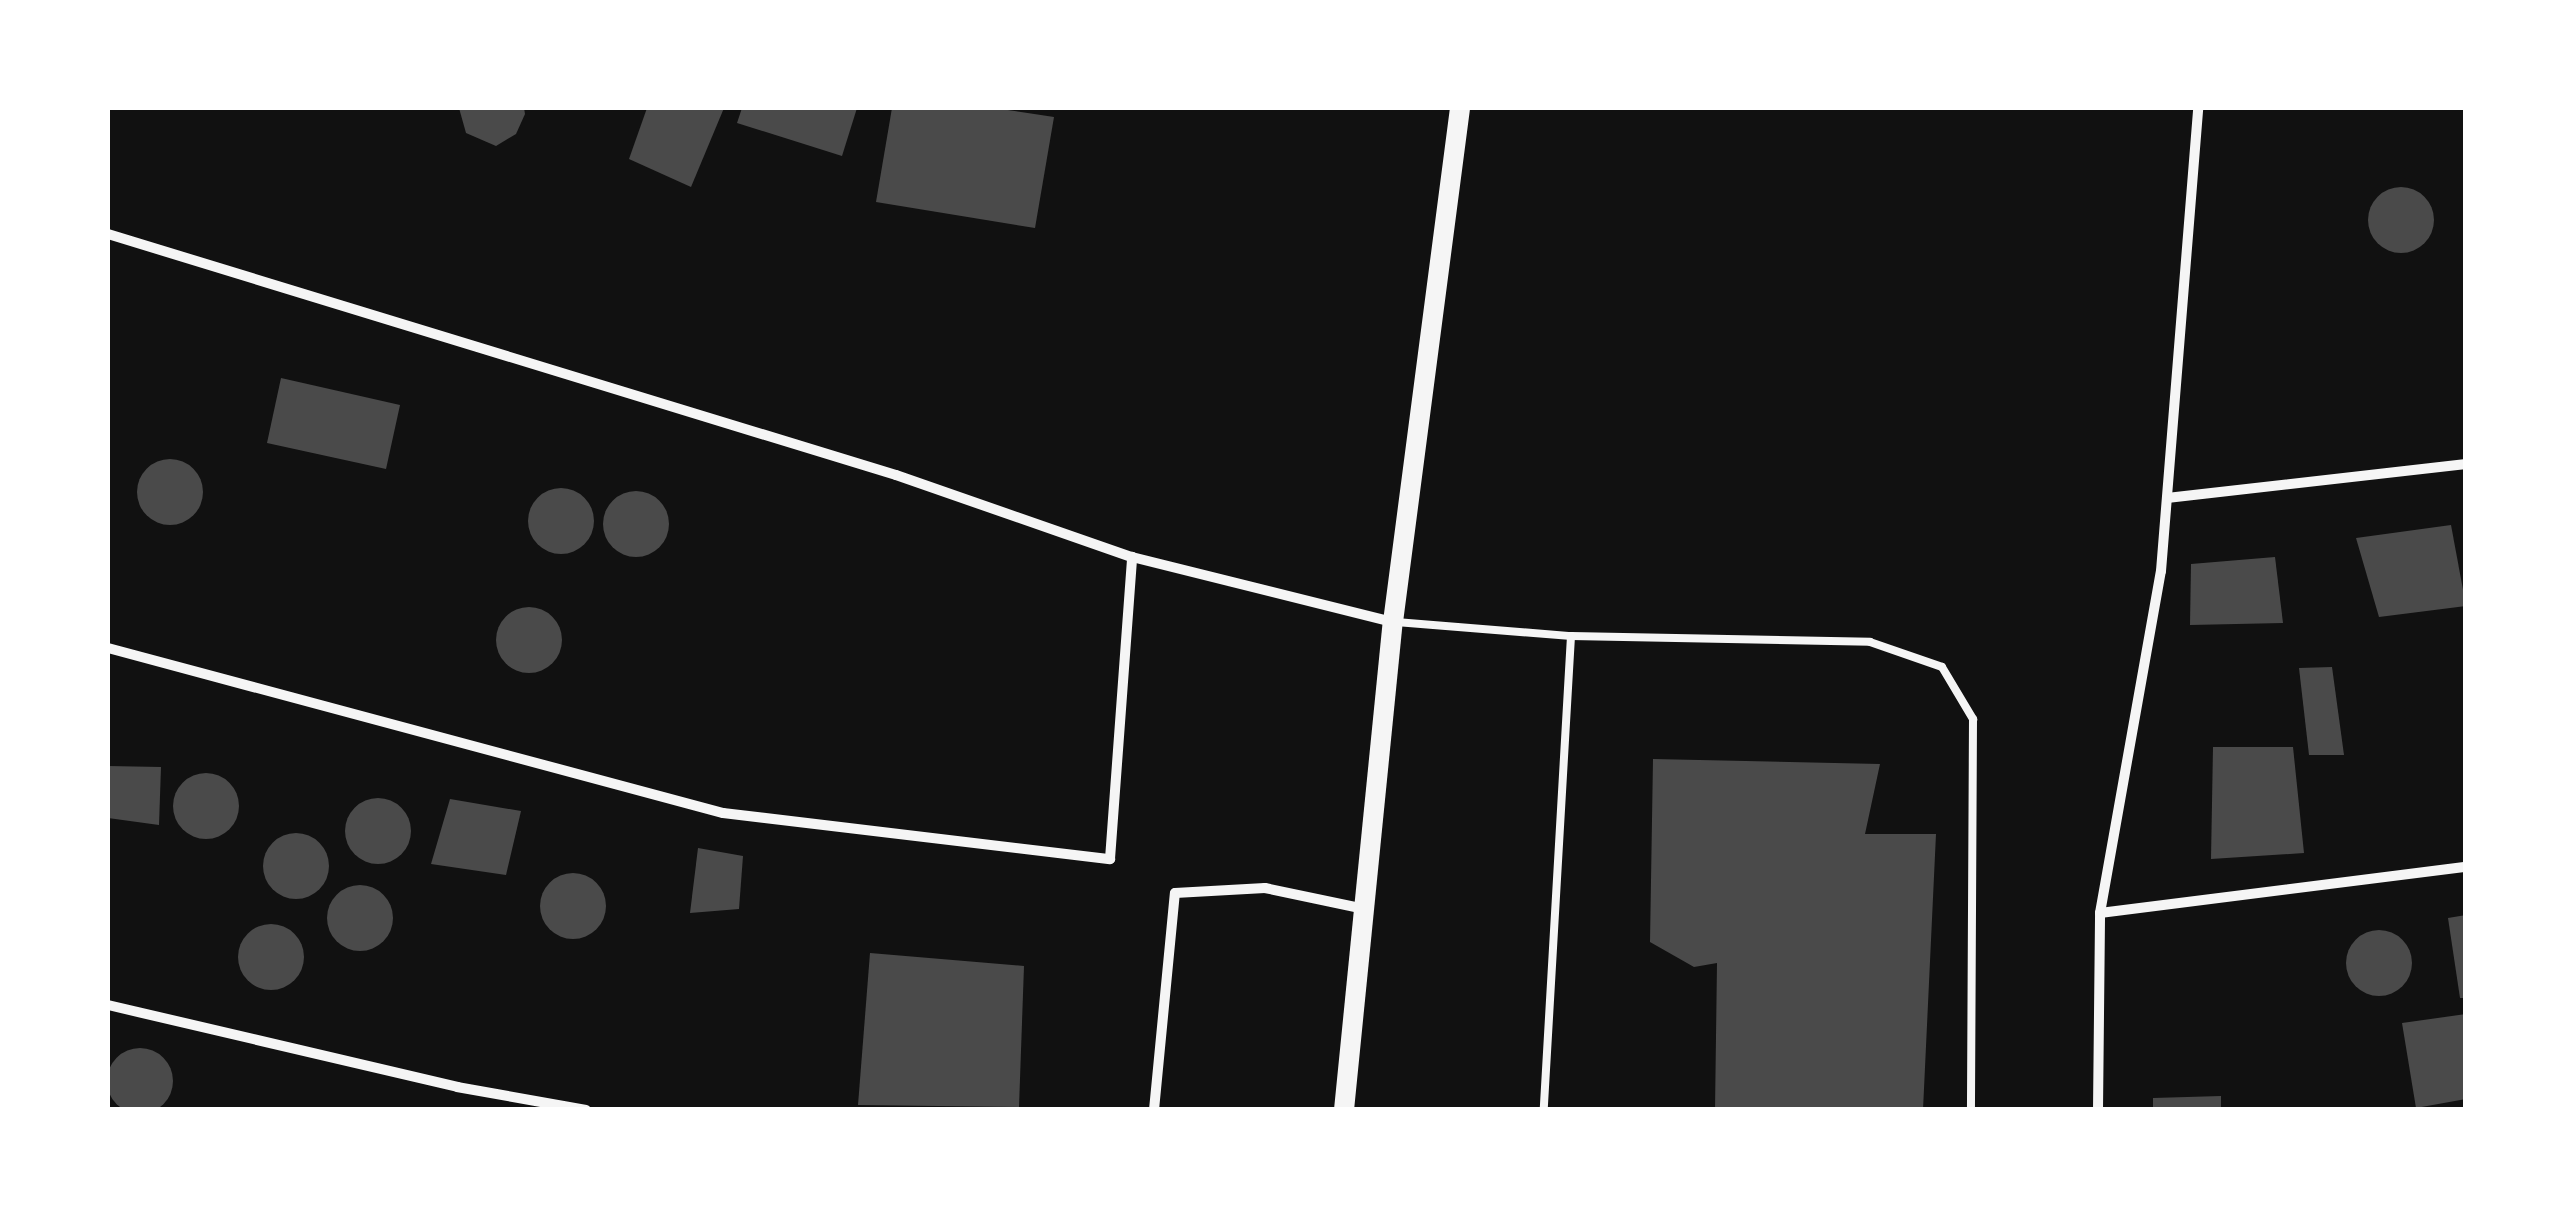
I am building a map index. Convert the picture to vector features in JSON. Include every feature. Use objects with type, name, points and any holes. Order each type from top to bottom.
[{"type":"main road","points":[[1344,1110],[1360,908],[1393,622],[1460,108]]},
{"type":"street","points":[[2098,1110],[2100,913],[2161,570],[2198,108]]},
{"type":"street","points":[[108,234],[896,475],[1132,557],[1393,622]]},
{"type":"street","points":[[2167,498],[2466,464]]},
{"type":"street","points":[[108,648],[723,812],[1110,859],[1132,557]]},
{"type":"street","points":[[2100,913],[2466,867]]},
{"type":"street","points":[[1154,1110],[1175,893],[1264,888],[1360,908]]},
{"type":"street","points":[[108,1005],[456,1087],[586,1110]]},
{"type":"lane","points":[[1393,622],[1571,636],[1870,642],[1942,667],[1973,718],[1971,1110]]},
{"type":"lane","points":[[1544,1110],[1571,636]]},
{"type":"building","points":[[459,108],[524,108],[525,114],[516,134],[496,146],[466,133]]},
{"type":"building","points":[[647,108],[724,108],[691,187],[629,159]]},
{"type":"building","points":[[742,108],[857,108],[842,156],[737,123]]},
{"type":"building","points":[[892,108],[994,108],[1054,117],[1035,228],[876,202]]},
{"type":"building","points":[[2401,187],[2414,189],[2424,197],[2432,207],[2432,233],[2424,243],[2414,251],[2401,253],[2388,251],[2378,243],[2370,233],[2368,220],[2370,207],[2378,197],[2388,189]]},
{"type":"building","points":[[281,378],[400,405],[386,469],[267,443]]},
{"type":"building","points":[[170,459],[193,469],[203,492],[193,515],[170,525],[147,515],[137,492],[147,469]]},
{"type":"building","points":[[561,488],[584,498],[594,521],[584,544],[561,554],[538,544],[528,521],[538,498]]},
{"type":"building","points":[[636,491],[649,493],[659,501],[667,511],[667,537],[659,547],[649,555],[636,557],[623,555],[613,547],[605,537],[603,524],[605,511],[613,501],[623,493]]},
{"type":"building","points":[[2451,525],[2466,606],[2379,617],[2356,538]]},
{"type":"building","points":[[2275,557],[2283,623],[2190,625],[2191,564]]},
{"type":"building","points":[[529,607],[552,617],[562,640],[552,663],[529,673],[506,663],[496,640],[506,617]]},
{"type":"building","points":[[2332,667],[2344,755],[2309,755],[2299,668]]},
{"type":"building","points":[[2213,747],[2293,747],[2304,853],[2211,859]]},
{"type":"building","points":[[1653,759],[1880,764],[1865,834],[1936,834],[1923,1110],[1715,1110],[1717,963],[1694,967],[1650,942]]},
{"type":"building","points":[[108,766],[161,767],[159,825],[108,818]]},
{"type":"building","points":[[206,773],[229,783],[239,806],[229,829],[206,839],[183,829],[173,806],[183,783]]},
{"type":"building","points":[[378,798],[391,800],[401,808],[409,818],[409,844],[401,854],[391,862],[378,864],[365,862],[355,854],[347,844],[345,831],[347,818],[355,808],[365,800]]},
{"type":"building","points":[[450,799],[521,811],[506,875],[431,864]]},
{"type":"building","points":[[296,833],[319,843],[329,866],[319,889],[296,899],[273,889],[263,866],[273,843]]},
{"type":"building","points":[[698,848],[743,856],[739,909],[690,913]]},
{"type":"building","points":[[573,873],[596,883],[606,906],[596,929],[573,939],[550,929],[540,906],[550,883]]},
{"type":"building","points":[[360,885],[373,887],[383,895],[391,905],[391,931],[383,941],[373,949],[360,951],[347,949],[337,941],[329,931],[327,918],[329,905],[337,895],[347,887]]},
{"type":"building","points":[[2466,915],[2466,998],[2460,998],[2448,918]]},
{"type":"building","points":[[271,924],[284,926],[294,934],[302,944],[302,970],[294,980],[284,988],[271,990],[258,988],[248,980],[240,970],[238,957],[240,944],[248,934],[258,926]]},
{"type":"building","points":[[2379,930],[2402,940],[2412,963],[2402,986],[2379,996],[2356,986],[2346,963],[2356,940]]},
{"type":"building","points":[[870,953],[1024,966],[1019,1107],[858,1105]]},
{"type":"building","points":[[2466,1014],[2466,1099],[2416,1108],[2402,1023]]},
{"type":"building","points":[[140,1048],[163,1058],[173,1081],[163,1104],[140,1114],[117,1104],[107,1081],[117,1058]]},
{"type":"building","points":[[2221,1096],[2221,1110],[2153,1110],[2153,1098]]}]
